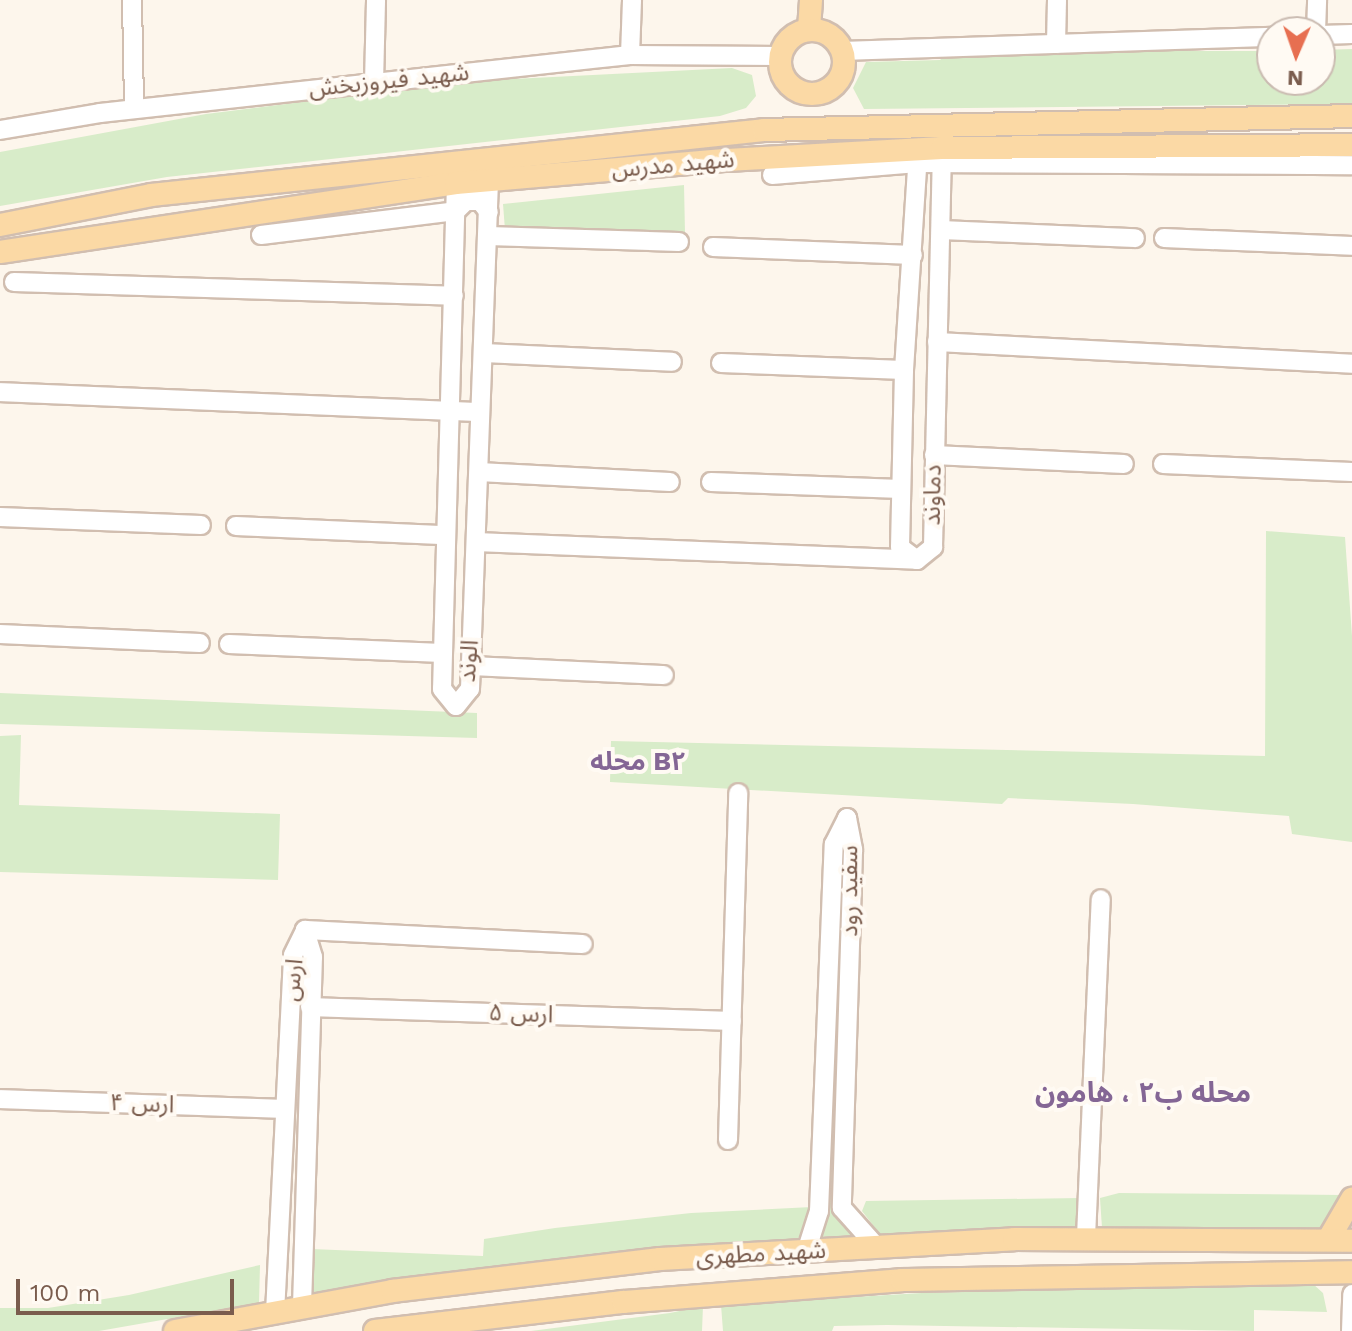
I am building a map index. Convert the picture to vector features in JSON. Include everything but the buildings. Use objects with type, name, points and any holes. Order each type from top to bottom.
[{"type":"main road","points":[[809,29],[811,0]]},
{"type":"main road","points":[[809,29],[830,34],[843,51],[838,82],[820,93],[790,85],[780,56],[790,38],[809,29]]},
{"type":"main road","points":[[820,93],[822,127]]},
{"type":"main road","name":"شهید مدرس","points":[[0,225],[204,189],[593,144],[822,127],[1352,116]]},
{"type":"main road","points":[[1157,118],[1159,144]]},
{"type":"main road","name":"شهید مدرس","points":[[0,252],[207,219],[489,180],[1159,144],[1352,145]]},
{"type":"main road","points":[[204,189],[207,219]]},
{"type":"main road","points":[[1328,1240],[1352,1199]]},
{"type":"main road","name":"شهید مطهری","points":[[175,1331],[302,1306],[621,1264],[876,1246],[1086,1237],[1352,1241]]},
{"type":"main road","points":[[621,1264],[623,1302]]},
{"type":"main road","name":"شهید مطهری","points":[[375,1331],[490,1326],[623,1302],[902,1280],[1352,1272]]},
{"type":"street","points":[[132,0],[134,109]]},
{"type":"street","points":[[374,83],[376,0]]},
{"type":"street","points":[[630,55],[632,0]]},
{"type":"street","points":[[1056,44],[1057,0]]},
{"type":"street","points":[[843,51],[1256,38]]},
{"type":"street","name":"شهید فیروزبخش","points":[[0,130],[134,109],[630,55],[780,56]]},
{"type":"street","points":[[772,175],[918,156]]},
{"type":"street","name":"دماوند","points":[[918,156],[904,370],[900,547],[917,560],[933,547],[942,156]]},
{"type":"street","points":[[942,156],[1352,165]]},
{"type":"street","name":"الوند","points":[[456,183],[442,689],[456,706],[470,689],[489,180]]},
{"type":"street","points":[[261,235],[456,211],[466,201],[480,201],[489,212]]},
{"type":"street","points":[[941,230],[1135,238]]},
{"type":"street","points":[[488,236],[679,242]]},
{"type":"street","points":[[1164,238],[1352,246]]},
{"type":"street","points":[[713,247],[913,255]]},
{"type":"street","points":[[14,282],[227,289],[453,303],[486,312]]},
{"type":"street","points":[[910,289],[938,292]]},
{"type":"street","points":[[937,342],[1352,364]]},
{"type":"street","points":[[484,353],[672,362]]},
{"type":"street","points":[[721,363],[904,370]]},
{"type":"street","points":[[0,392],[480,412]]},
{"type":"street","points":[[904,402],[934,404]]},
{"type":"street","points":[[934,455],[1124,464]]},
{"type":"street","points":[[1163,464],[1352,472]]},
{"type":"street","points":[[479,472],[670,482]]},
{"type":"street","points":[[711,482],[901,489]]},
{"type":"street","points":[[447,516],[477,517]]},
{"type":"street","points":[[0,517],[201,525]]},
{"type":"street","points":[[236,526],[446,535]]},
{"type":"street","points":[[476,542],[917,560]]},
{"type":"street","points":[[444,596],[472,598]]},
{"type":"street","points":[[0,634],[200,643]]},
{"type":"street","points":[[229,644],[442,653]]},
{"type":"street","points":[[470,666],[664,675]]},
{"type":"street","points":[[728,1140],[738,793]]},
{"type":"street","name":"سفید رود","points":[[806,1252],[819,1211],[833,855],[847,818],[853,856],[842,1208],[876,1246]]},
{"type":"street","points":[[833,855],[853,856]]},
{"type":"street","points":[[1086,1237],[1101,899]]},
{"type":"street","points":[[305,930],[583,944]]},
{"type":"street","name":"ارس","points":[[302,1306],[304,1160],[313,957],[305,930]]},
{"type":"street","name":"ارس","points":[[275,1313],[293,955],[305,930]]},
{"type":"street","name":"ارس ۵","points":[[310,1007],[732,1021]]},
{"type":"street","points":[[824,1041],[846,1042]]},
{"type":"street","points":[[287,1067],[308,1069]]},
{"type":"street","name":"ارس ۴","points":[[0,1099],[284,1109]]},
{"type":"street","points":[[282,1159],[304,1160]]},
{"type":"street","points":[[277,1276],[294,1280],[303,1273]]},
{"type":"street","points":[[1351,1331],[1352,1294]]},
{"type":"green space","points":[[1352,49],[1352,104],[864,109],[853,88],[866,62],[940,60],[951,51],[1256,51],[1256,96],[1336,96],[1336,50]]},
{"type":"green space","points":[[732,68],[752,75],[756,96],[746,108],[720,116],[167,177],[0,206],[0,152],[206,114],[471,81]]},
{"type":"green space","points":[[684,185],[685,233],[505,230],[503,204]]},
{"type":"green space","points":[[1266,531],[1345,537],[1352,636],[1352,842],[1292,834],[1289,816],[1133,804],[1008,798],[1002,804],[610,782],[611,741],[1265,756]]},
{"type":"green space","points":[[0,693],[477,713],[477,738],[0,724]]},
{"type":"green space","points":[[21,735],[19,805],[280,814],[278,880],[0,872],[0,736]]},
{"type":"green space","points":[[848,863],[840,1037],[829,1036],[839,864]]},
{"type":"green space","points":[[837,1050],[836,1196],[858,1235],[820,1237],[833,1053]]},
{"type":"green space","points":[[1119,1193],[1343,1195],[1324,1233],[1102,1228],[1100,1198]]},
{"type":"green space","points":[[1080,1198],[1080,1228],[882,1237],[862,1211],[866,1201]]},
{"type":"green space","points":[[812,1207],[807,1226],[794,1244],[318,1299],[310,1293],[311,1249],[483,1256],[484,1239],[555,1228],[691,1213]]},
{"type":"green space","points":[[260,1265],[259,1303],[99,1331],[0,1331],[0,1308],[48,1308],[129,1295]]},
{"type":"green space","points":[[1313,1284],[1323,1293],[1327,1312],[1254,1310],[1254,1331],[887,1325],[834,1326],[832,1331],[723,1331],[721,1305],[922,1293]]},
{"type":"green space","points":[[703,1306],[702,1331],[531,1331],[670,1313]]},
{"type":"district","name":"محله B۲","points":[[638,762]]},
{"type":"district","name":"محله ب۲ ، هامون","points":[[1143,1093]]}]
